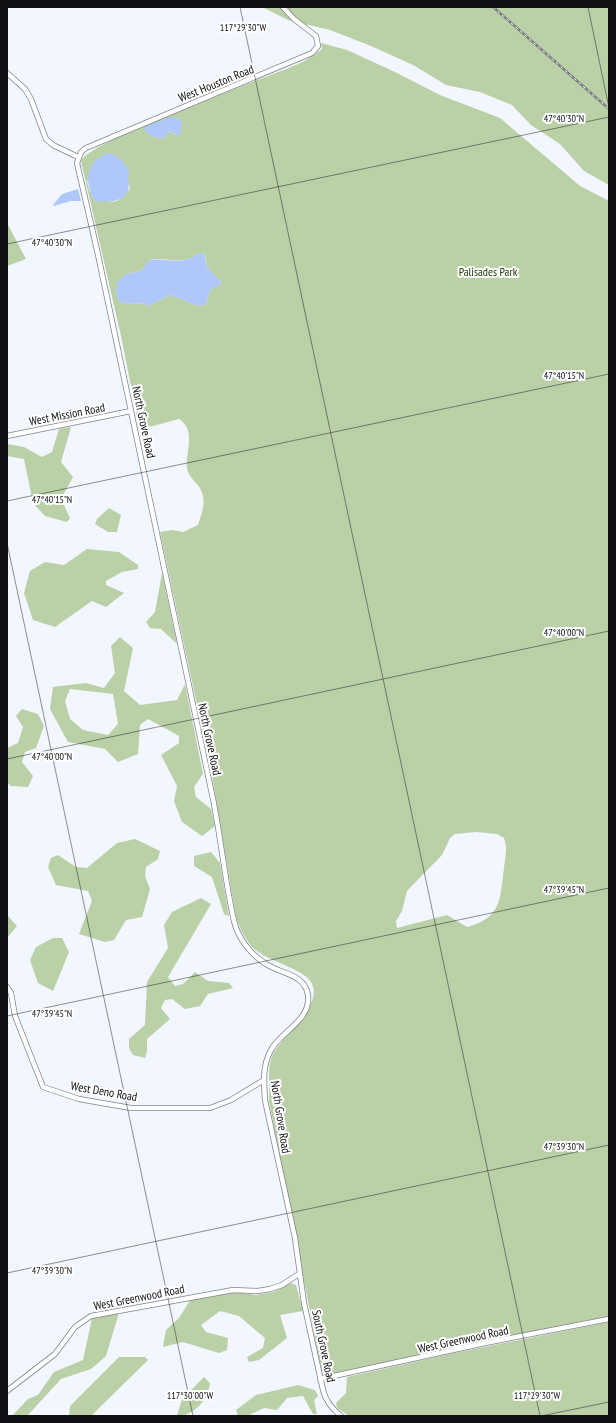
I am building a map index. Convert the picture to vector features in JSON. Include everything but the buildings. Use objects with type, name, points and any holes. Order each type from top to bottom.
[{"type":"street","name":"West Houston Road","points":[[78,157],[86,148],[312,53],[318,46],[316,36],[294,19],[283,7]]},
{"type":"street","points":[[7,73],[25,89],[32,99],[46,139],[52,146],[78,157]]},
{"type":"street","name":"North Grove Road","points":[[78,157],[77,164],[131,411],[213,802],[237,932],[254,954],[265,964],[301,981],[306,988],[307,993],[307,1007],[303,1016],[297,1024],[272,1048],[265,1067],[264,1080],[265,1100],[295,1238],[299,1274]]},
{"type":"street","name":"West Mission Road","points":[[7,436],[131,411]]},
{"type":"street","name":"West Deno Road","points":[[7,986],[11,993],[15,1016],[43,1087],[79,1098],[131,1108],[210,1108],[231,1100],[264,1080]]},
{"type":"street","name":"South Grove Road","points":[[299,1274],[325,1399],[333,1410],[341,1416]]},
{"type":"street","name":"West Greenwood Road","points":[[7,1391],[55,1354],[75,1327],[91,1316],[233,1290],[258,1291],[270,1289],[282,1285],[299,1274]]},
{"type":"street","name":"West Greenwood Road","points":[[320,1379],[485,1343],[609,1319]]},
{"type":"green space","points":[[262,7],[609,7],[609,185],[584,171],[560,144],[531,125],[512,105],[480,92],[446,85],[413,65],[371,46],[330,30],[288,20]]},
{"type":"green space","name":"Palisades Park","points":[[321,43],[347,50],[440,95],[500,118],[580,186],[609,201],[609,1316],[330,1374],[323,1371],[320,1363],[269,1101],[269,1072],[272,1056],[277,1047],[305,1014],[311,1002],[314,991],[310,981],[299,972],[253,948],[241,930],[236,917],[211,770],[160,532],[172,530],[183,532],[198,525],[204,504],[202,494],[187,468],[189,435],[188,429],[184,424],[179,419],[154,426],[139,427],[121,336],[81,161],[92,151],[116,138],[183,109],[303,62],[322,49]],"holes":[[[182,123],[176,135],[170,131],[163,139],[154,137]],[[129,173],[127,177],[130,188],[121,199],[112,202],[101,199],[90,192],[87,181]],[[200,253],[205,255],[207,267],[222,283],[210,290],[206,304],[199,306],[170,295],[148,306],[144,303],[130,304],[119,302],[116,291],[126,274],[141,271],[149,260],[180,260]],[[476,832],[497,834],[504,838],[506,853],[500,898],[493,913],[478,923],[467,927],[447,915],[397,928],[396,921],[402,911],[407,891],[442,855],[450,838],[455,834]]]},
{"type":"green space","points":[[7,223],[26,259],[7,266]]},
{"type":"green space","points":[[71,427],[61,462],[73,477],[61,499],[70,518],[67,522],[45,516],[33,503],[24,459],[7,456],[7,444],[24,447],[42,457],[52,452],[59,429]]},
{"type":"green space","points":[[109,508],[121,515],[117,532],[108,532],[95,524],[97,519]]},
{"type":"green space","points":[[87,549],[119,552],[138,565],[138,569],[122,572],[106,581],[106,585],[124,593],[106,607],[92,601],[55,627],[33,620],[24,593],[30,571],[45,562],[64,565]]},
{"type":"green space","points":[[162,573],[177,644],[161,629],[150,628],[146,622],[155,612]]},
{"type":"green space","points":[[120,637],[133,648],[124,691],[140,705],[177,700],[185,684],[203,774],[194,787],[196,797],[211,809],[215,826],[202,836],[182,822],[174,801],[177,786],[161,755],[179,743],[179,736],[148,719],[140,725],[138,754],[118,762],[105,749],[68,742],[50,709],[53,687],[86,683],[104,688],[115,673],[111,646]],"holes":[[[70,689],[113,694],[118,724],[108,735],[83,730],[70,719],[65,701]]]},
{"type":"green space","points":[[22,709],[38,714],[44,726],[36,748],[25,752],[22,762],[33,776],[28,787],[11,786],[7,782],[7,748],[18,743],[23,727],[16,716]]},
{"type":"green space","points":[[135,839],[160,851],[158,859],[146,867],[145,876],[150,889],[142,917],[126,920],[114,940],[105,942],[79,934],[92,901],[88,891],[56,885],[48,867],[51,858],[58,855],[76,867],[87,868],[117,843]]},
{"type":"green space","points":[[211,852],[220,863],[229,916],[224,914],[212,877],[194,866],[194,856]]},
{"type":"green space","points":[[201,898],[211,904],[168,977],[175,986],[183,984],[195,972],[208,981],[229,983],[233,988],[208,994],[200,1006],[185,1009],[172,999],[165,1000],[161,1008],[170,1019],[147,1039],[147,1051],[145,1058],[133,1055],[129,1048],[129,1039],[145,1025],[147,982],[168,948],[164,925],[172,912]]},
{"type":"green space","points":[[7,915],[17,926],[7,938]]},
{"type":"green space","points":[[53,938],[62,938],[69,952],[53,991],[38,983],[30,960],[36,947]]},
{"type":"green space","points":[[291,1283],[296,1285],[303,1311],[280,1315],[287,1338],[259,1360],[249,1362],[247,1357],[263,1348],[265,1338],[239,1316],[220,1311],[201,1325],[206,1332],[228,1338],[227,1350],[219,1353],[183,1342],[163,1347],[166,1330],[179,1318],[191,1299],[237,1292],[256,1295],[273,1292]]},
{"type":"green space","points":[[119,1313],[106,1356],[91,1369],[61,1379],[27,1416],[12,1416],[28,1399],[38,1395],[54,1372],[83,1360],[92,1318]]},
{"type":"green space","points":[[609,1322],[609,1416],[349,1416],[337,1408],[336,1403],[346,1393],[347,1377],[454,1353]]},
{"type":"green space","points":[[119,1357],[145,1357],[148,1360],[91,1416],[69,1416],[70,1406]]},
{"type":"green space","points":[[204,1377],[210,1383],[209,1389],[203,1401],[189,1413],[177,1416],[182,1399]]},
{"type":"green space","points":[[298,1385],[315,1390],[318,1396],[314,1400],[317,1414],[313,1414],[303,1396],[287,1398],[277,1410],[264,1408],[247,1416],[238,1416],[236,1410],[256,1395]]},
{"type":"water","points":[[171,117],[180,119],[182,123],[180,137],[170,131],[163,139],[151,136],[145,130],[144,127]]},
{"type":"water","points":[[110,153],[116,156],[127,166],[129,173],[129,186],[125,196],[120,199],[115,201],[95,201],[89,186],[88,175],[95,161]]},
{"type":"water","points":[[78,189],[81,201],[71,201],[53,205],[62,194]]},
{"type":"water","points":[[200,253],[204,253],[207,267],[222,283],[210,290],[206,304],[199,306],[170,295],[148,306],[143,303],[130,304],[119,302],[116,291],[118,281],[126,274],[141,271],[149,260],[156,259],[180,261],[186,260]]},
{"type":"railway","points":[[493,7],[609,109]]}]
